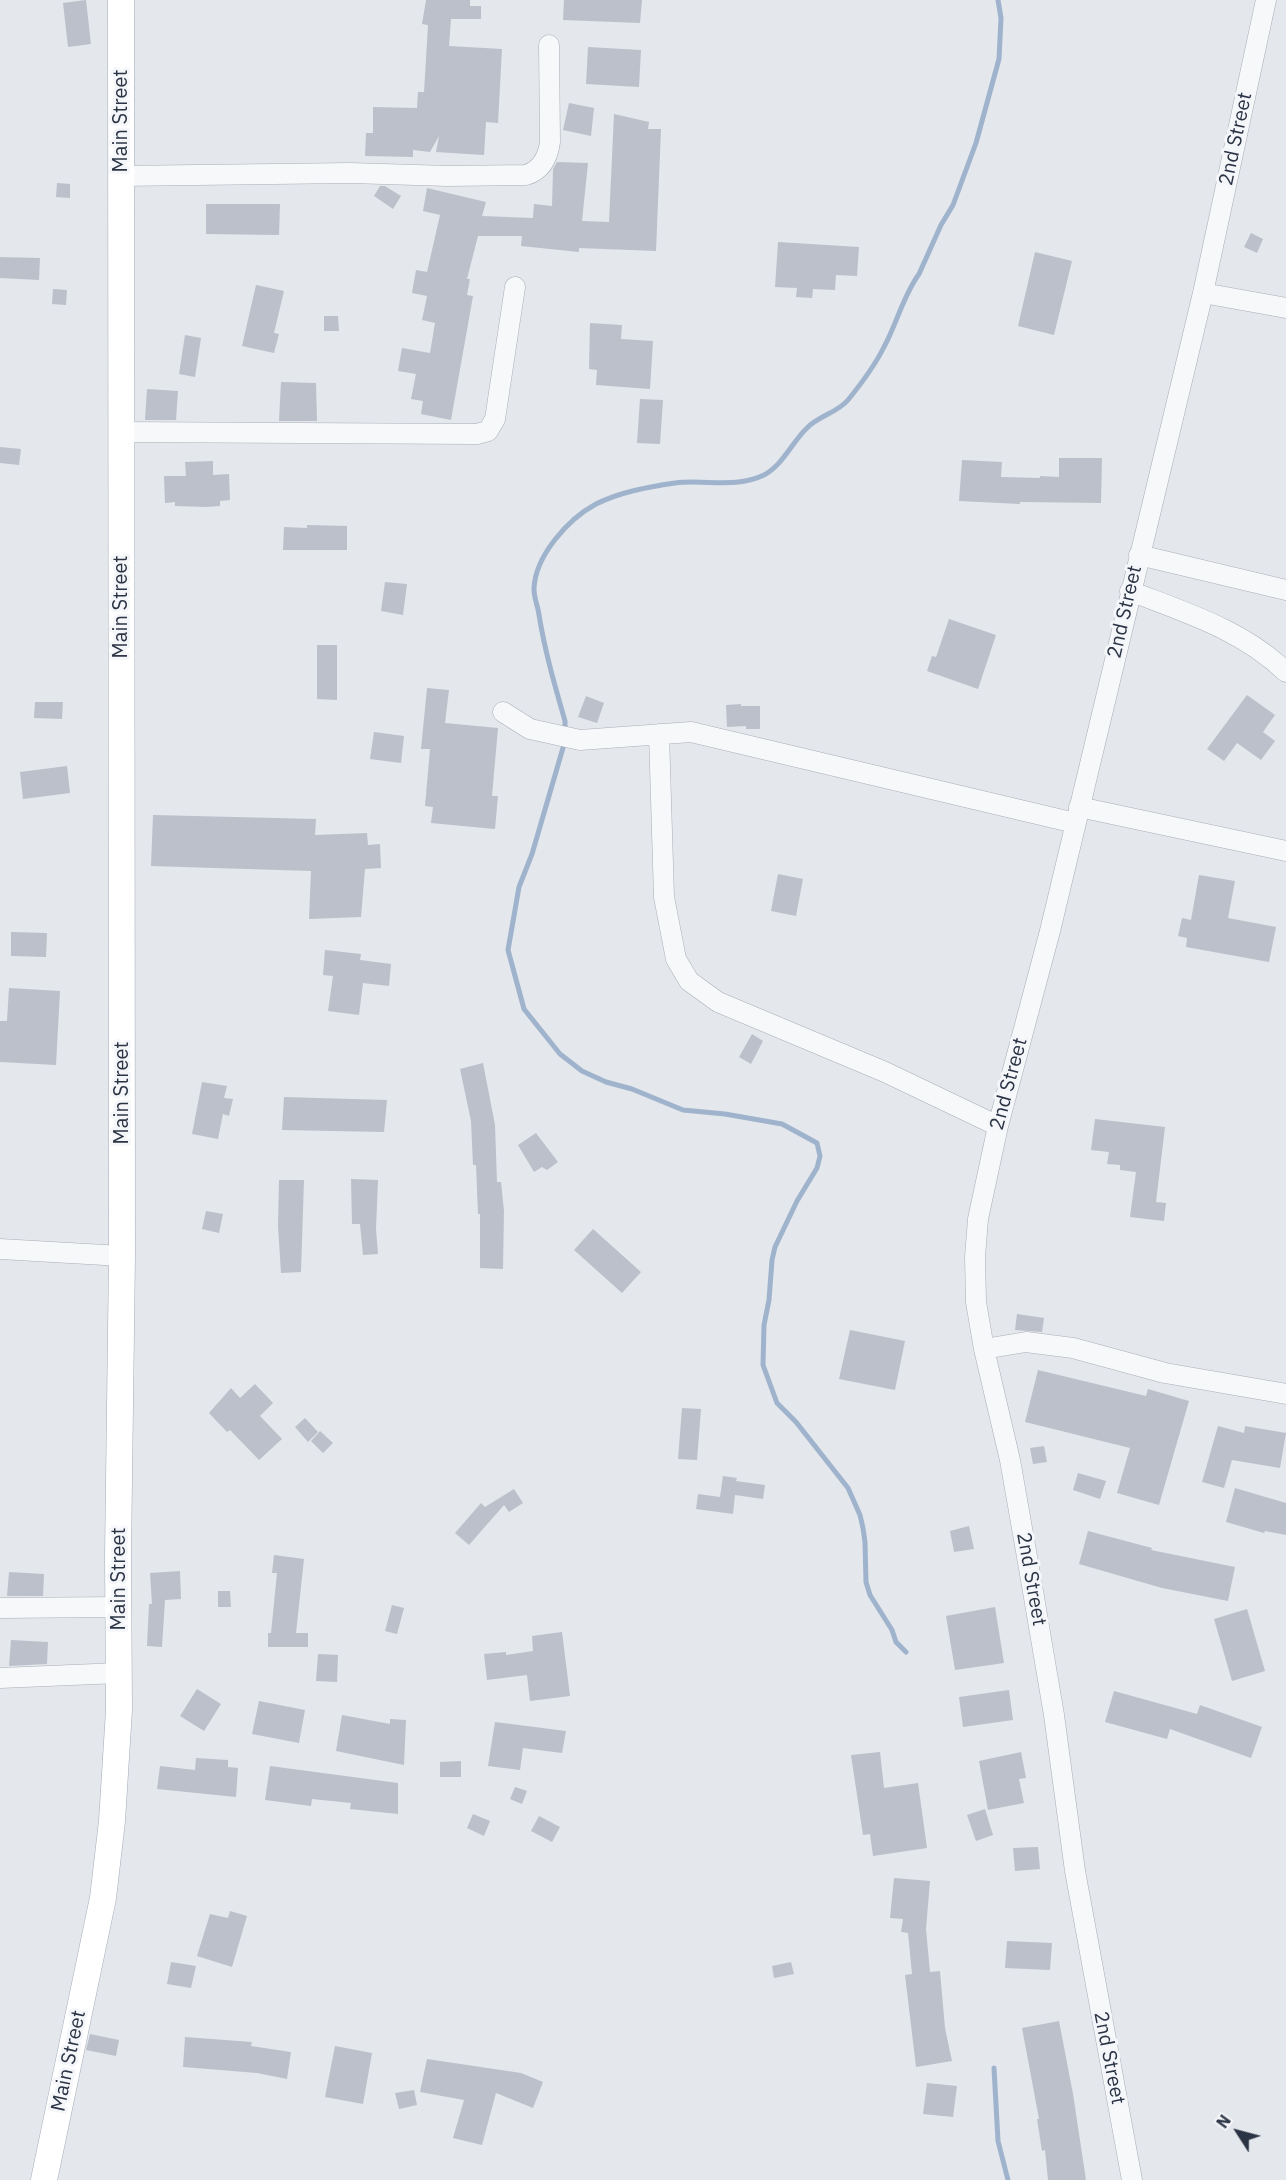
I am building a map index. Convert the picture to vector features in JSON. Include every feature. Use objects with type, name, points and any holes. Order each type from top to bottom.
[{"type":"main road","name":"Main Street","points":[[44,2180],[103,1898],[112,1821],[119,1710],[122,1256],[121,0]]},
{"type":"street","name":"2nd Street","points":[[1132,2180],[1075,1871],[1054,1715],[1022,1525],[976,1302],[975,1257],[978,1220],[998,1126],[1050,931],[1203,292],[1266,0]]},
{"type":"street","points":[[120,176],[350,173],[448,176],[534,173],[548,156],[550,142],[549,45]]},
{"type":"street","points":[[121,432],[477,434],[488,431],[495,418],[514,288]]},
{"type":"street","points":[[1203,292],[1286,308]]},
{"type":"street","points":[[1139,555],[1286,590]]},
{"type":"street","points":[[1130,591],[1216,625],[1272,658],[1286,672]]},
{"type":"street","points":[[503,712],[530,729],[580,740],[691,732],[1077,815],[1286,852]]},
{"type":"street","points":[[659,734],[664,897],[676,958],[689,981],[718,1002],[885,1072],[998,1126]]},
{"type":"street","points":[[0,1249],[122,1256]]},
{"type":"street","points":[[984,1349],[1026,1342],[1073,1348],[1165,1372],[1286,1394]]},
{"type":"street","points":[[0,1608],[118,1607]]},
{"type":"street","points":[[0,1678],[119,1673]]},
{"type":"building","points":[[86,0],[91,44],[68,47],[63,3]]},
{"type":"building","points":[[426,0],[470,0],[470,6],[481,6],[481,19],[451,19],[449,46],[502,49],[498,123],[486,122],[484,155],[436,152],[439,136],[430,152],[413,150],[413,157],[365,156],[366,133],[373,133],[373,107],[417,108],[418,92],[424,92],[428,25],[422,24]]},
{"type":"building","points":[[564,0],[642,0],[640,23],[563,20]]},
{"type":"building","points":[[588,47],[641,50],[639,87],[586,84]]},
{"type":"building","points":[[569,103],[594,108],[591,136],[563,130]]},
{"type":"building","points":[[614,114],[649,122],[648,129],[661,129],[656,251],[579,248],[579,252],[521,246],[522,236],[478,236],[467,279],[470,279],[467,295],[473,296],[451,420],[421,414],[423,401],[411,399],[416,374],[398,371],[402,348],[430,353],[435,323],[422,320],[427,296],[412,293],[416,270],[427,272],[440,215],[423,211],[427,188],[486,202],[482,216],[533,218],[534,204],[552,206],[553,169],[557,162],[588,163],[582,221],[609,222]]},
{"type":"building","points":[[57,183],[70,184],[70,198],[56,197]]},
{"type":"building","points":[[380,186],[385,186],[401,196],[393,209],[374,196]]},
{"type":"building","points":[[206,204],[280,204],[279,235],[206,234]]},
{"type":"building","points":[[1251,233],[1263,239],[1257,253],[1244,247]]},
{"type":"building","points":[[778,242],[859,247],[857,276],[836,275],[835,290],[813,289],[812,298],[796,297],[797,288],[775,287]]},
{"type":"building","points":[[1035,252],[1072,261],[1054,335],[1018,326]]},
{"type":"building","points":[[0,257],[40,258],[39,280],[0,278]]},
{"type":"building","points":[[256,285],[284,291],[274,333],[279,334],[274,353],[242,346]]},
{"type":"building","points":[[53,289],[67,290],[66,305],[52,304]]},
{"type":"building","points":[[324,316],[338,316],[339,331],[324,331]]},
{"type":"building","points":[[590,323],[622,325],[621,339],[653,341],[650,389],[596,385],[597,370],[589,369]]},
{"type":"building","points":[[185,335],[201,338],[195,377],[179,374]]},
{"type":"building","points":[[281,382],[316,383],[317,421],[279,421]]},
{"type":"building","points":[[147,389],[178,391],[176,420],[145,420]]},
{"type":"building","points":[[640,399],[663,400],[660,444],[637,443]]},
{"type":"building","points":[[0,447],[21,449],[19,465],[0,463]]},
{"type":"building","points":[[1059,458],[1102,458],[1101,503],[1020,502],[1020,504],[959,501],[962,460],[1002,462],[1001,477],[1040,478],[1040,476],[1059,477]]},
{"type":"building","points":[[213,461],[213,475],[229,474],[230,500],[220,501],[220,506],[206,507],[175,506],[175,502],[165,503],[164,476],[186,476],[185,462]]},
{"type":"building","points":[[307,525],[347,526],[347,550],[283,550],[284,527],[307,528]]},
{"type":"building","points":[[385,582],[407,584],[403,615],[381,611]]},
{"type":"building","points":[[949,619],[996,635],[978,689],[927,671],[932,656],[936,657]]},
{"type":"building","points":[[317,645],[337,645],[337,700],[317,699]]},
{"type":"building","points":[[427,688],[449,690],[445,723],[498,728],[492,796],[498,796],[495,829],[431,823],[433,807],[425,806],[430,749],[421,749]]},
{"type":"building","points":[[1247,695],[1275,715],[1263,732],[1275,741],[1261,760],[1237,743],[1224,761],[1207,749]]},
{"type":"building","points":[[586,696],[604,703],[597,723],[578,717]]},
{"type":"building","points":[[35,702],[63,702],[62,719],[34,718]]},
{"type":"building","points":[[741,704],[741,706],[760,706],[760,729],[746,729],[746,726],[727,727],[726,705]]},
{"type":"building","points":[[374,732],[404,736],[401,763],[370,759]]},
{"type":"building","points":[[67,766],[70,793],[23,799],[20,772]]},
{"type":"building","points":[[153,815],[316,819],[315,835],[367,833],[368,845],[380,844],[381,868],[365,869],[361,917],[309,919],[311,871],[151,866]]},
{"type":"building","points":[[778,874],[803,879],[796,916],[771,911]]},
{"type":"building","points":[[1199,875],[1235,881],[1228,918],[1276,927],[1269,962],[1186,947],[1187,938],[1178,936],[1182,918],[1191,920]]},
{"type":"building","points":[[11,932],[47,933],[46,957],[11,956]]},
{"type":"building","points":[[325,950],[361,954],[360,960],[391,964],[389,986],[363,983],[359,1015],[328,1011],[333,976],[323,975]]},
{"type":"building","points":[[9,988],[60,991],[56,1065],[0,1062],[0,1021],[7,1021]]},
{"type":"building","points":[[752,1034],[763,1041],[751,1064],[739,1057]]},
{"type":"building","points":[[483,1063],[495,1125],[497,1182],[501,1182],[504,1211],[503,1269],[480,1268],[480,1214],[478,1214],[476,1165],[473,1165],[471,1121],[460,1069]]},
{"type":"building","points":[[202,1082],[227,1086],[224,1098],[233,1099],[229,1116],[223,1114],[218,1139],[192,1134]]},
{"type":"building","points":[[284,1097],[387,1100],[384,1132],[282,1130]]},
{"type":"building","points":[[1095,1119],[1165,1127],[1156,1202],[1166,1203],[1164,1221],[1130,1217],[1136,1172],[1120,1170],[1120,1165],[1107,1164],[1109,1152],[1091,1150]]},
{"type":"building","points":[[536,1133],[558,1162],[547,1170],[542,1167],[534,1172],[518,1145]]},
{"type":"building","points":[[351,1179],[378,1180],[376,1229],[378,1254],[363,1255],[360,1224],[352,1224]]},
{"type":"building","points":[[279,1180],[304,1180],[301,1272],[281,1273],[278,1226]]},
{"type":"building","points":[[206,1211],[223,1214],[219,1233],[202,1229]]},
{"type":"building","points":[[593,1229],[641,1272],[622,1293],[574,1250]]},
{"type":"building","points":[[1017,1314],[1044,1318],[1042,1332],[1015,1330]]},
{"type":"building","points":[[850,1330],[905,1341],[895,1390],[839,1379]]},
{"type":"building","points":[[1038,1370],[1146,1396],[1148,1389],[1189,1401],[1159,1505],[1117,1493],[1130,1448],[1025,1422]]},
{"type":"building","points":[[255,1384],[273,1403],[260,1416],[282,1439],[259,1460],[230,1430],[227,1432],[209,1413],[231,1388],[240,1398]]},
{"type":"building","points":[[682,1408],[701,1409],[697,1460],[678,1459]]},
{"type":"building","points":[[305,1418],[318,1432],[308,1442],[295,1427]]},
{"type":"building","points":[[1218,1426],[1244,1433],[1245,1426],[1286,1433],[1280,1468],[1232,1460],[1224,1488],[1202,1482]]},
{"type":"building","points":[[320,1431],[333,1443],[323,1453],[311,1441]]},
{"type":"building","points":[[1044,1446],[1047,1462],[1033,1464],[1030,1448]]},
{"type":"building","points":[[1078,1473],[1106,1481],[1100,1499],[1073,1490]]},
{"type":"building","points":[[723,1476],[737,1478],[736,1481],[765,1485],[763,1499],[735,1495],[733,1514],[696,1509],[698,1494],[720,1497]]},
{"type":"building","points":[[1235,1488],[1286,1503],[1286,1535],[1265,1531],[1264,1533],[1226,1522]]},
{"type":"building","points":[[514,1489],[523,1503],[509,1512],[504,1505],[469,1545],[455,1533],[481,1503],[485,1507]]},
{"type":"building","points":[[969,1526],[974,1549],[954,1552],[950,1531]]},
{"type":"building","points":[[1088,1531],[1152,1548],[1151,1550],[1235,1567],[1228,1601],[1162,1588],[1079,1564]]},
{"type":"building","points":[[274,1555],[304,1559],[296,1633],[308,1633],[308,1647],[268,1647],[277,1573],[272,1573]]},
{"type":"building","points":[[180,1571],[181,1599],[165,1600],[162,1647],[147,1646],[149,1604],[152,1604],[150,1573]]},
{"type":"building","points":[[9,1572],[44,1574],[43,1596],[7,1596]]},
{"type":"building","points":[[218,1591],[230,1591],[231,1607],[218,1607]]},
{"type":"building","points":[[392,1605],[404,1608],[397,1634],[385,1631]]},
{"type":"building","points":[[995,1607],[1004,1663],[955,1670],[946,1616]]},
{"type":"building","points":[[1247,1609],[1265,1671],[1232,1681],[1214,1619]]},
{"type":"building","points":[[562,1632],[570,1696],[530,1701],[527,1675],[487,1680],[484,1654],[506,1652],[506,1655],[533,1651],[532,1636]]},
{"type":"building","points":[[11,1640],[48,1642],[47,1664],[9,1666]]},
{"type":"building","points":[[318,1654],[338,1655],[337,1682],[316,1681]]},
{"type":"building","points":[[197,1689],[221,1704],[204,1731],[180,1716]]},
{"type":"building","points":[[1009,1690],[1013,1720],[963,1727],[959,1697]]},
{"type":"building","points":[[1114,1691],[1197,1714],[1200,1705],[1262,1727],[1251,1758],[1170,1729],[1167,1739],[1105,1722]]},
{"type":"building","points":[[259,1701],[305,1710],[299,1743],[252,1734]]},
{"type":"building","points":[[342,1715],[390,1724],[390,1719],[406,1720],[404,1765],[336,1751]]},
{"type":"building","points":[[495,1722],[566,1731],[562,1753],[523,1748],[520,1770],[488,1766]]},
{"type":"building","points":[[880,1752],[884,1788],[918,1783],[927,1848],[873,1856],[870,1834],[863,1835],[851,1755]]},
{"type":"building","points":[[1021,1752],[1026,1778],[1019,1779],[1024,1803],[988,1810],[979,1761]]},
{"type":"building","points":[[196,1758],[228,1760],[228,1767],[238,1768],[236,1797],[157,1789],[160,1766],[195,1770]]},
{"type":"building","points":[[461,1761],[461,1777],[440,1777],[440,1762]]},
{"type":"building","points":[[270,1766],[398,1783],[398,1814],[350,1809],[351,1803],[312,1799],[311,1806],[265,1800]]},
{"type":"building","points":[[515,1787],[527,1791],[522,1804],[510,1799]]},
{"type":"building","points":[[985,1809],[993,1835],[976,1841],[967,1815]]},
{"type":"building","points":[[473,1814],[490,1821],[484,1836],[467,1828]]},
{"type":"building","points":[[539,1816],[560,1827],[552,1842],[531,1831]]},
{"type":"building","points":[[1038,1847],[1040,1869],[1015,1871],[1013,1848]]},
{"type":"building","points":[[894,1878],[930,1881],[926,1929],[930,1972],[940,1971],[945,2028],[952,2061],[916,2067],[905,1975],[912,1974],[908,1933],[901,1932],[903,1919],[890,1918]]},
{"type":"building","points":[[230,1911],[247,1916],[232,1967],[197,1956],[210,1914],[228,1918]]},
{"type":"building","points":[[1007,1941],[1052,1943],[1050,1970],[1005,1968]]},
{"type":"building","points":[[171,1962],[196,1966],[191,1988],[167,1984]]},
{"type":"building","points":[[791,1962],[794,1974],[774,1978],[772,1966]]},
{"type":"building","points":[[1059,2021],[1086,2180],[1048,2180],[1045,2150],[1042,2151],[1037,2119],[1039,2119],[1022,2028]]},
{"type":"building","points":[[90,2034],[119,2040],[116,2056],[86,2050]]},
{"type":"building","points":[[185,2037],[252,2042],[251,2046],[291,2052],[287,2079],[257,2073],[183,2067]]},
{"type":"building","points":[[335,2046],[372,2053],[363,2104],[325,2097]]},
{"type":"building","points":[[427,2059],[521,2073],[543,2082],[533,2108],[496,2093],[482,2145],[453,2138],[464,2100],[420,2092]]},
{"type":"building","points":[[927,2083],[957,2086],[953,2117],[923,2114]]},
{"type":"building","points":[[414,2090],[417,2105],[399,2109],[395,2093]]},
{"type":"waterway","points":[[565,732],[565,721],[547,656],[534,593],[536,576],[547,552],[564,529],[575,519],[596,504],[615,496],[675,483],[731,483],[764,475],[777,465],[811,424],[848,400],[868,374],[889,338],[909,291],[953,205],[976,143],[999,59],[1001,18],[998,0]]},
{"type":"waterway","points":[[565,741],[532,854],[519,887],[508,950],[524,1009],[560,1054],[582,1071],[606,1082],[632,1089],[683,1110],[725,1114],[782,1124],[817,1143],[820,1156],[817,1168],[797,1201],[775,1247],[764,1325],[763,1365],[777,1403],[796,1422],[848,1488],[863,1528],[866,1582],[870,1595],[892,1630],[896,1642],[906,1652]]},
{"type":"waterway","points":[[994,2068],[998,2141],[1008,2180]]}]
